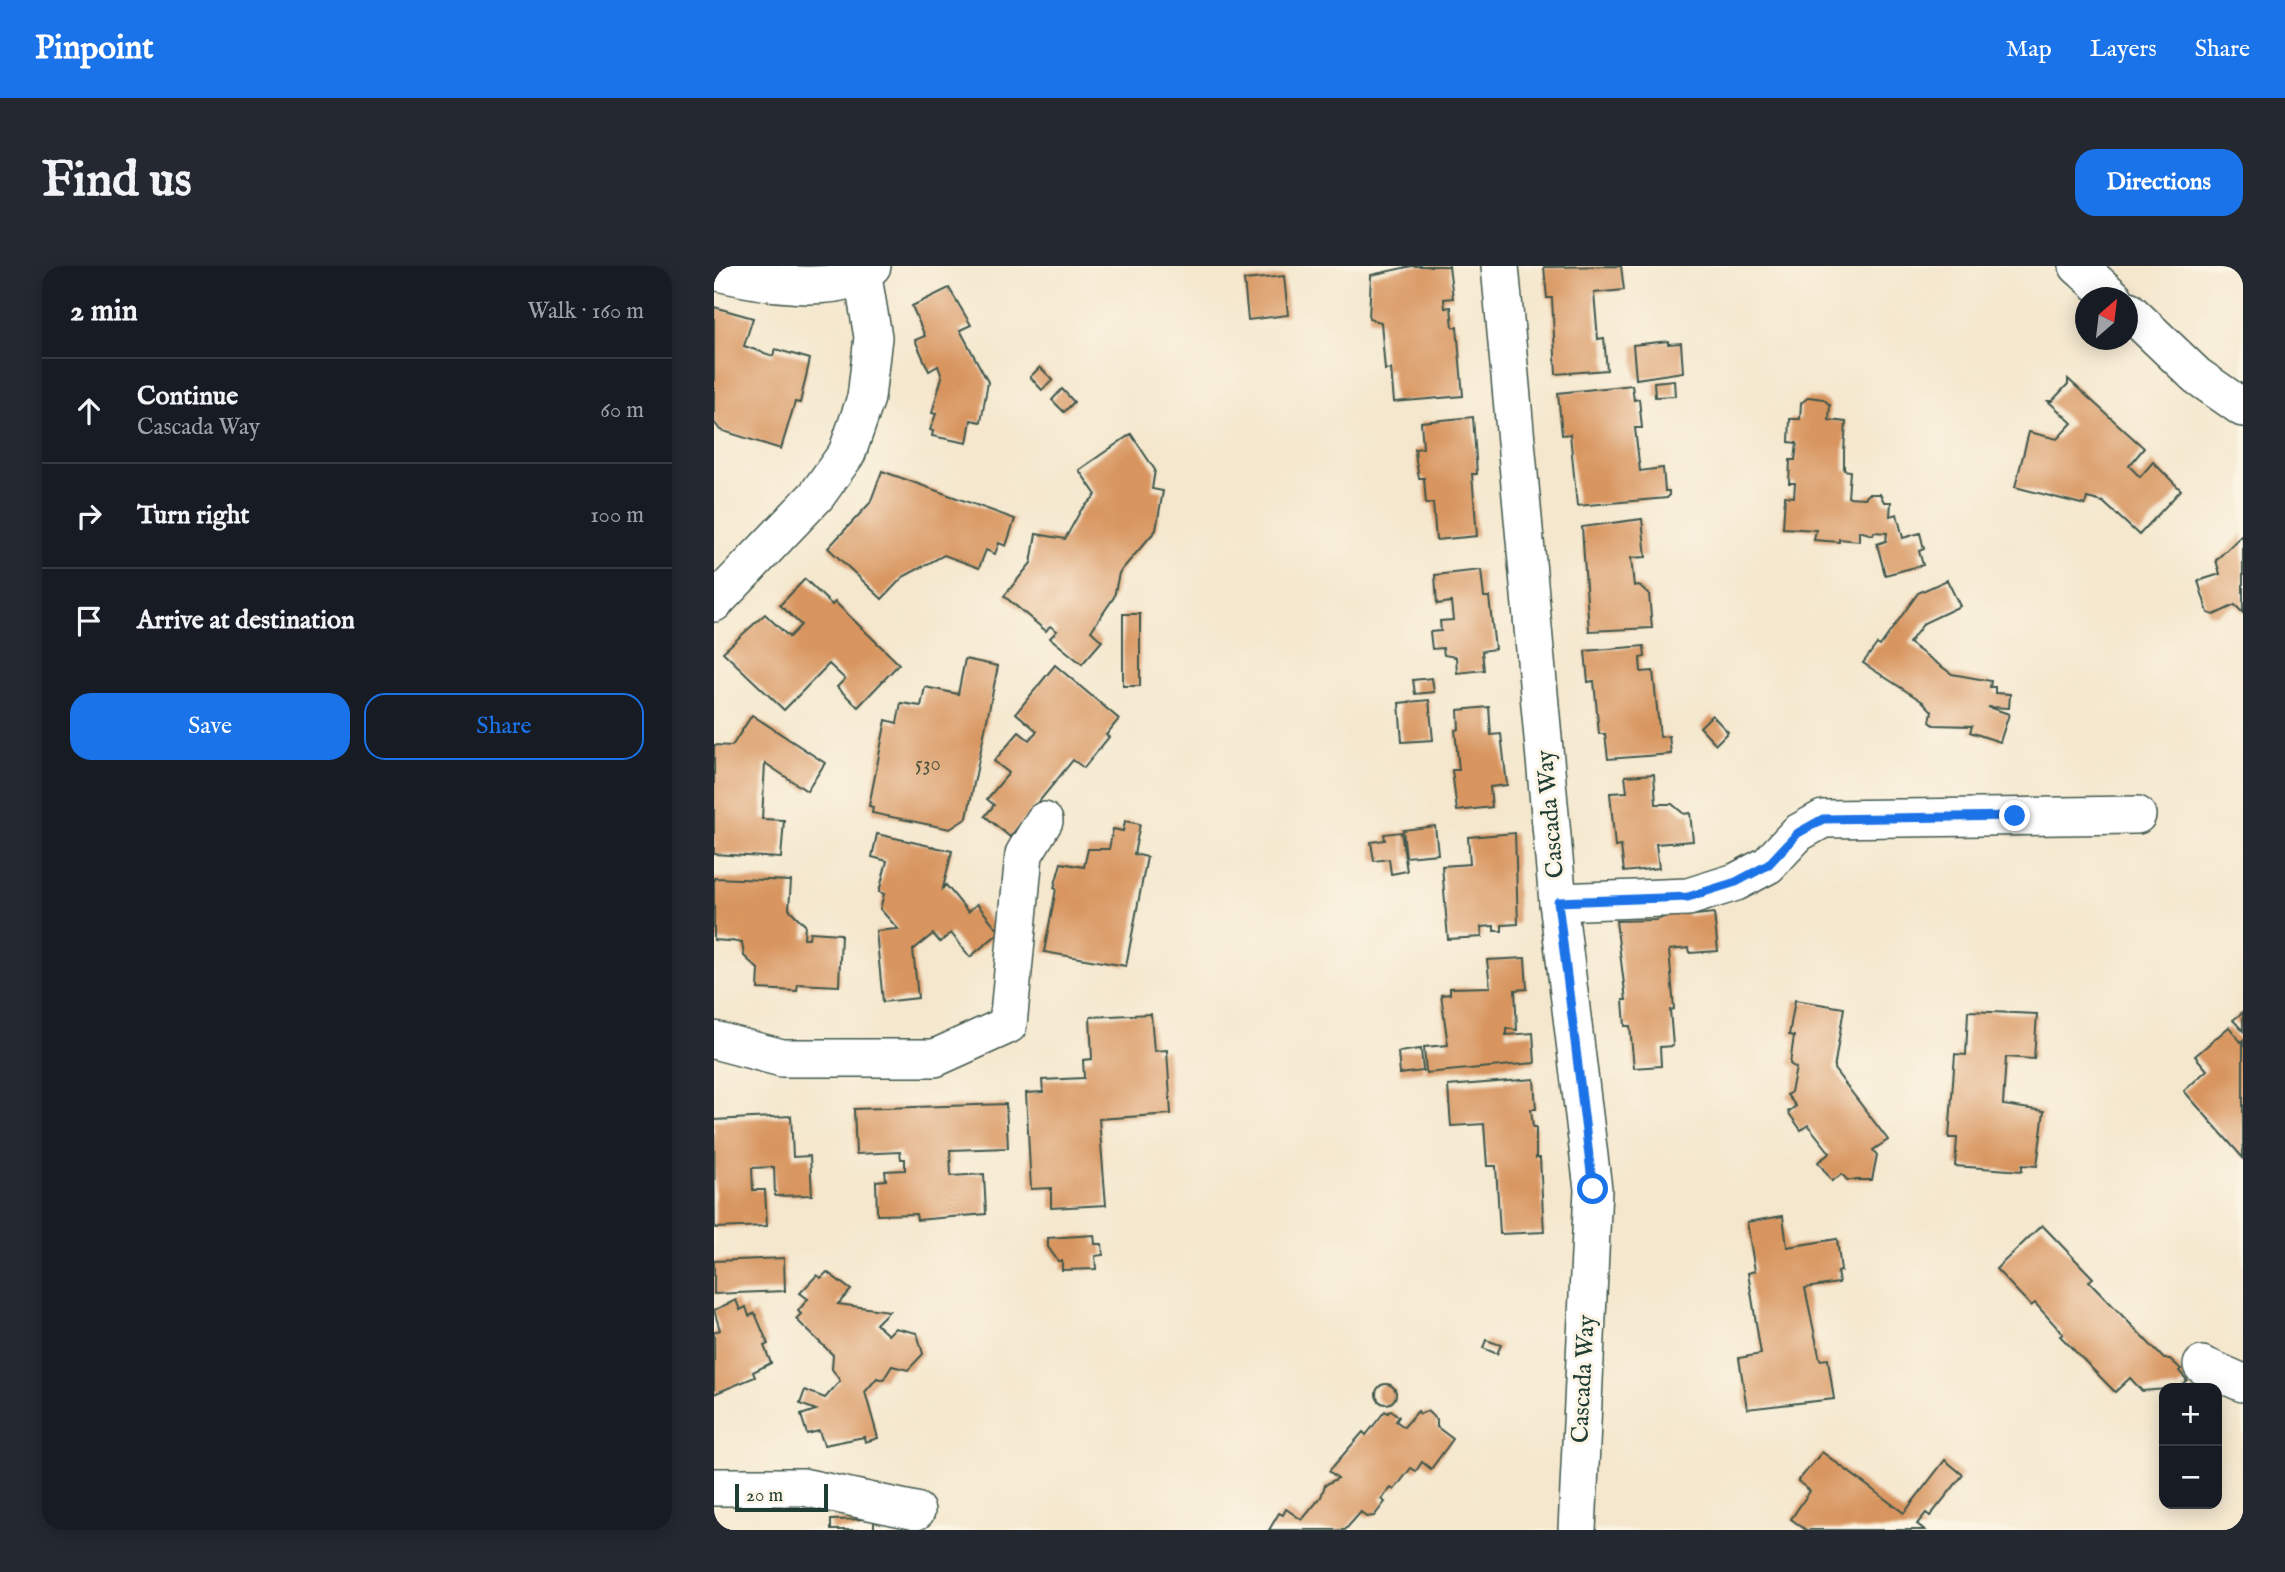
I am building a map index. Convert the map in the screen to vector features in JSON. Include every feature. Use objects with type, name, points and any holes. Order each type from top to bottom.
[{"type":"street","name":"Cascada Way","points":[[1500,266],[1558,902],[1593,1189],[1577,1530]]},
{"type":"street","points":[[2078,266],[2102,287]]},
{"type":"street","points":[[714,271],[749,280],[807,286],[868,271],[873,337],[866,398],[847,453],[817,495],[714,603]]},
{"type":"street","points":[[2138,320],[2197,376],[2243,408]]},
{"type":"street","points":[[1558,902],[1688,897],[1724,886],[1768,865],[1798,833],[1823,819],[2137,815]]},
{"type":"street","points":[[714,1040],[782,1058],[935,1058],[1008,1026],[1024,854],[1044,821]]},
{"type":"street","points":[[2203,1364],[2243,1383]]},
{"type":"street","points":[[714,1487],[803,1487],[916,1511]]},
{"type":"building","points":[[1412,266],[1449,266],[1453,298],[1444,299],[1445,308],[1451,307],[1453,327],[1457,327],[1463,396],[1394,402],[1391,369],[1385,370],[1381,322],[1369,319],[1371,275]]},
{"type":"building","points":[[1621,266],[1624,290],[1594,293],[1598,339],[1604,338],[1607,370],[1556,374],[1552,298],[1547,298],[1544,267]]},
{"type":"building","points":[[1284,276],[1288,315],[1248,320],[1244,280]]},
{"type":"building","points":[[949,288],[971,325],[960,330],[988,382],[981,422],[971,420],[967,443],[932,436],[933,431],[930,430],[936,414],[932,413],[942,377],[938,366],[929,371],[915,340],[925,336],[912,306]]},
{"type":"building","points":[[714,307],[753,318],[744,346],[773,356],[775,349],[810,359],[800,403],[795,402],[781,449],[720,430],[714,422]]},
{"type":"building","points":[[1668,341],[1668,344],[1681,343],[1683,372],[1636,379],[1633,345]]},
{"type":"building","points":[[1040,367],[1053,380],[1042,390],[1030,377]]},
{"type":"building","points":[[2068,379],[2144,448],[2129,466],[2140,477],[2153,462],[2181,490],[2139,535],[2103,502],[2087,498],[2085,505],[2015,487],[2029,432],[2057,439],[2072,423],[2048,401],[2052,401],[2068,384]]},
{"type":"building","points":[[1674,380],[1675,396],[1655,397],[1654,382]]},
{"type":"building","points":[[1632,385],[1634,400],[1639,399],[1642,428],[1635,428],[1640,471],[1663,468],[1665,491],[1669,491],[1669,496],[1577,506],[1570,434],[1562,435],[1558,393]]},
{"type":"building","points":[[1062,389],[1074,402],[1064,412],[1052,400]]},
{"type":"building","points":[[1809,397],[1823,399],[1830,405],[1829,420],[1846,422],[1844,470],[1850,471],[1848,497],[1865,498],[1869,494],[1880,494],[1884,502],[1891,502],[1890,516],[1897,514],[1903,538],[1920,533],[1924,549],[1919,551],[1923,565],[1885,575],[1877,544],[1886,541],[1887,533],[1874,532],[1873,535],[1859,531],[1859,541],[1839,539],[1839,542],[1814,540],[1816,530],[1783,528],[1785,496],[1794,497],[1795,483],[1789,483],[1790,460],[1795,460],[1797,443],[1789,442],[1790,419],[1800,419],[1801,403]]},
{"type":"building","points":[[1473,417],[1477,474],[1472,474],[1477,536],[1436,540],[1433,503],[1426,504],[1424,478],[1419,478],[1416,461],[1415,449],[1423,448],[1421,422]]},
{"type":"building","points":[[1131,434],[1155,470],[1152,489],[1163,491],[1156,530],[1119,573],[1114,597],[1091,631],[1102,641],[1082,664],[1050,638],[1057,631],[1050,626],[1046,631],[1004,596],[1031,563],[1036,534],[1065,539],[1081,510],[1096,495],[1079,470]]},
{"type":"building","points":[[882,471],[1015,519],[1006,546],[999,543],[995,554],[986,550],[979,568],[944,555],[903,577],[882,599],[828,548],[870,503]]},
{"type":"building","points":[[1642,519],[1646,557],[1631,558],[1634,586],[1639,585],[1649,594],[1652,628],[1589,631],[1582,527]]},
{"type":"building","points":[[2243,534],[2243,613],[2235,605],[2214,615],[2208,613],[2198,581],[2220,574],[2216,560]]},
{"type":"building","points":[[1481,570],[1484,597],[1489,597],[1495,649],[1482,651],[1484,670],[1457,673],[1456,657],[1444,655],[1443,648],[1432,649],[1430,632],[1441,631],[1440,621],[1453,620],[1451,602],[1437,604],[1435,575]]},
{"type":"building","points":[[805,579],[832,605],[835,602],[899,664],[858,707],[837,687],[845,679],[829,664],[784,710],[723,652],[765,614],[789,637],[801,625],[780,605]]},
{"type":"building","points":[[1947,580],[1960,606],[1924,623],[1909,643],[1952,674],[1991,681],[1990,687],[1995,687],[1995,693],[2010,694],[2009,708],[1988,707],[2009,714],[2000,742],[1970,732],[1972,726],[1934,725],[1930,722],[1932,711],[1923,702],[1863,663],[1877,644],[1880,646],[1918,593]]},
{"type":"building","points":[[1123,614],[1140,614],[1140,686],[1123,686]]},
{"type":"building","points":[[1644,646],[1645,657],[1640,658],[1641,672],[1653,671],[1660,737],[1669,736],[1671,754],[1608,759],[1605,734],[1599,734],[1594,681],[1588,682],[1585,651]]},
{"type":"building","points":[[965,659],[998,666],[967,818],[950,829],[872,813],[873,807],[869,806],[886,720],[897,723],[901,703],[921,706],[925,687],[958,694]]},
{"type":"building","points":[[1055,665],[1119,719],[1106,735],[1109,737],[1084,768],[1073,760],[1010,837],[985,816],[994,805],[987,799],[1009,773],[994,761],[1019,732],[1029,740],[1037,731],[1016,713]]},
{"type":"building","points":[[1432,678],[1434,692],[1415,694],[1413,680]]},
{"type":"building","points":[[1429,700],[1433,740],[1402,742],[1399,703]]},
{"type":"building","points":[[1489,707],[1491,735],[1501,734],[1507,785],[1490,787],[1492,807],[1457,811],[1452,770],[1459,770],[1455,730],[1459,729],[1458,710]]},
{"type":"building","points":[[752,715],[825,763],[807,791],[765,763],[762,819],[784,820],[781,858],[714,854],[714,745],[732,746]]},
{"type":"building","points":[[1712,715],[1728,732],[1716,744],[1700,727]]},
{"type":"building","points":[[1654,774],[1656,804],[1672,804],[1684,814],[1690,813],[1693,841],[1656,844],[1659,868],[1624,872],[1621,846],[1615,847],[1610,793],[1627,792],[1625,776]]},
{"type":"building","points":[[1125,821],[1140,824],[1134,854],[1147,857],[1126,966],[1044,952],[1056,889],[1054,888],[1061,863],[1084,867],[1088,849],[1109,849],[1113,829],[1123,831]]},
{"type":"building","points":[[1435,826],[1438,854],[1406,857],[1403,830]]},
{"type":"building","points":[[1401,832],[1407,871],[1391,874],[1389,859],[1374,861],[1371,842],[1385,840],[1384,834]]},
{"type":"building","points":[[1515,833],[1518,924],[1502,925],[1502,931],[1494,931],[1494,926],[1481,927],[1482,937],[1448,939],[1442,866],[1470,864],[1468,837]]},
{"type":"building","points":[[877,834],[952,851],[943,888],[946,885],[968,912],[977,904],[1000,932],[970,957],[951,933],[940,942],[933,934],[913,950],[918,998],[883,1002],[876,931],[898,929],[880,909],[884,894],[879,892],[887,861],[872,857]]},
{"type":"building","points":[[714,878],[791,881],[789,909],[805,925],[804,938],[809,938],[810,932],[841,934],[839,986],[798,984],[797,991],[758,989],[759,970],[744,956],[742,942],[714,940]]},
{"type":"building","points":[[1686,911],[1687,916],[1714,913],[1718,951],[1690,953],[1689,948],[1669,950],[1674,1009],[1670,1010],[1673,1046],[1660,1047],[1661,1066],[1634,1068],[1630,1026],[1625,1026],[1623,1000],[1626,1000],[1616,921],[1656,920],[1664,917],[1664,913]]},
{"type":"building","points":[[1525,958],[1527,989],[1515,990],[1517,1030],[1506,1028],[1506,1035],[1533,1033],[1535,1063],[1426,1073],[1424,1047],[1448,1045],[1441,995],[1450,994],[1450,988],[1490,987],[1487,960]]},
{"type":"building","points":[[1795,1000],[1844,1008],[1834,1069],[1888,1140],[1873,1150],[1877,1155],[1872,1180],[1847,1180],[1842,1174],[1832,1181],[1818,1162],[1830,1153],[1808,1125],[1801,1130],[1788,1112],[1796,1106],[1787,1095],[1791,1092],[1796,1068],[1790,1064],[1794,1036],[1789,1035]]},
{"type":"building","points":[[1968,1011],[2037,1014],[2034,1059],[2006,1057],[2003,1105],[2044,1111],[2037,1166],[2022,1165],[2022,1171],[1955,1166],[1957,1138],[1949,1138],[1955,1054],[1966,1055]]},
{"type":"building","points":[[2243,1012],[2243,1031],[2233,1020]]},
{"type":"building","points":[[1151,1014],[1154,1051],[1167,1050],[1171,1114],[1099,1119],[1106,1205],[1051,1208],[1051,1188],[1031,1189],[1026,1093],[1043,1092],[1042,1080],[1084,1078],[1083,1060],[1092,1059],[1090,1017]]},
{"type":"building","points":[[2229,1027],[2241,1042],[2243,1040],[2243,1158],[2184,1091],[2207,1070],[2195,1056]]},
{"type":"building","points":[[1421,1049],[1423,1071],[1400,1074],[1398,1052]]},
{"type":"building","points":[[1534,1079],[1536,1109],[1531,1109],[1533,1127],[1536,1127],[1536,1158],[1540,1158],[1544,1232],[1500,1234],[1496,1166],[1487,1166],[1484,1124],[1451,1126],[1448,1086]]},
{"type":"building","points":[[1006,1104],[1008,1148],[950,1150],[951,1176],[984,1174],[986,1214],[917,1220],[916,1214],[877,1215],[876,1181],[886,1180],[885,1171],[905,1170],[905,1159],[901,1159],[900,1152],[856,1154],[854,1109]]},
{"type":"building","points":[[791,1116],[793,1157],[810,1156],[812,1195],[775,1196],[774,1167],[752,1168],[753,1190],[765,1190],[767,1226],[715,1228],[714,1120]]},
{"type":"building","points":[[1783,1216],[1787,1247],[1837,1239],[1841,1271],[1837,1272],[1839,1283],[1805,1288],[1820,1360],[1828,1359],[1834,1399],[1747,1409],[1739,1358],[1761,1354],[1748,1273],[1755,1271],[1747,1222]]},
{"type":"building","points":[[2042,1225],[2093,1278],[2089,1281],[2164,1359],[2170,1359],[2181,1369],[2179,1371],[2187,1380],[2184,1383],[2159,1383],[2159,1390],[2142,1391],[2130,1378],[2115,1392],[2060,1336],[2063,1334],[2035,1303],[2031,1306],[1996,1269]]},
{"type":"building","points":[[1094,1235],[1095,1244],[1102,1244],[1103,1255],[1095,1256],[1096,1269],[1062,1270],[1062,1261],[1058,1261],[1048,1247],[1048,1238]]},
{"type":"building","points":[[784,1258],[785,1291],[714,1294],[714,1261]]},
{"type":"building","points":[[827,1272],[851,1290],[838,1304],[889,1311],[876,1324],[888,1335],[895,1328],[917,1333],[923,1354],[908,1370],[892,1366],[883,1380],[877,1378],[865,1392],[878,1438],[865,1442],[864,1437],[824,1445],[819,1431],[807,1434],[801,1415],[816,1410],[800,1404],[805,1390],[825,1398],[840,1381],[832,1369],[833,1355],[796,1319],[801,1314],[798,1311],[808,1299],[800,1293],[817,1275],[821,1278]]},
{"type":"building","points":[[736,1300],[740,1310],[746,1307],[749,1316],[755,1313],[768,1344],[764,1346],[771,1363],[753,1372],[755,1377],[714,1394],[714,1332],[720,1330],[714,1310]]},
{"type":"building","points":[[1486,1340],[1501,1345],[1497,1354],[1483,1348]]},
{"type":"building","points":[[1386,1384],[1393,1387],[1396,1394],[1393,1401],[1386,1404],[1379,1401],[1376,1394],[1379,1387]]},
{"type":"building","points":[[1391,1410],[1399,1417],[1396,1421],[1404,1427],[1418,1411],[1420,1414],[1427,1411],[1437,1420],[1437,1427],[1453,1439],[1431,1469],[1422,1462],[1416,1471],[1411,1468],[1394,1490],[1391,1488],[1381,1499],[1385,1502],[1374,1516],[1366,1517],[1361,1512],[1345,1530],[1269,1530],[1279,1513],[1283,1515],[1286,1509],[1302,1520],[1321,1497],[1325,1485],[1338,1478],[1329,1471],[1363,1432],[1366,1435],[1385,1411],[1388,1413]]},
{"type":"building","points":[[1822,1452],[1904,1513],[1945,1460],[1963,1475],[1930,1516],[1926,1513],[1917,1524],[1925,1530],[1806,1530],[1791,1519],[1810,1491],[1798,1481]]},
{"type":"building","points":[[874,1519],[874,1530],[831,1530],[831,1520]]},
{"type":"route","points":[[1593,1189],[1558,902],[1688,897],[1736,882],[1768,865],[1798,833],[1823,819],[2015,816]]}]
